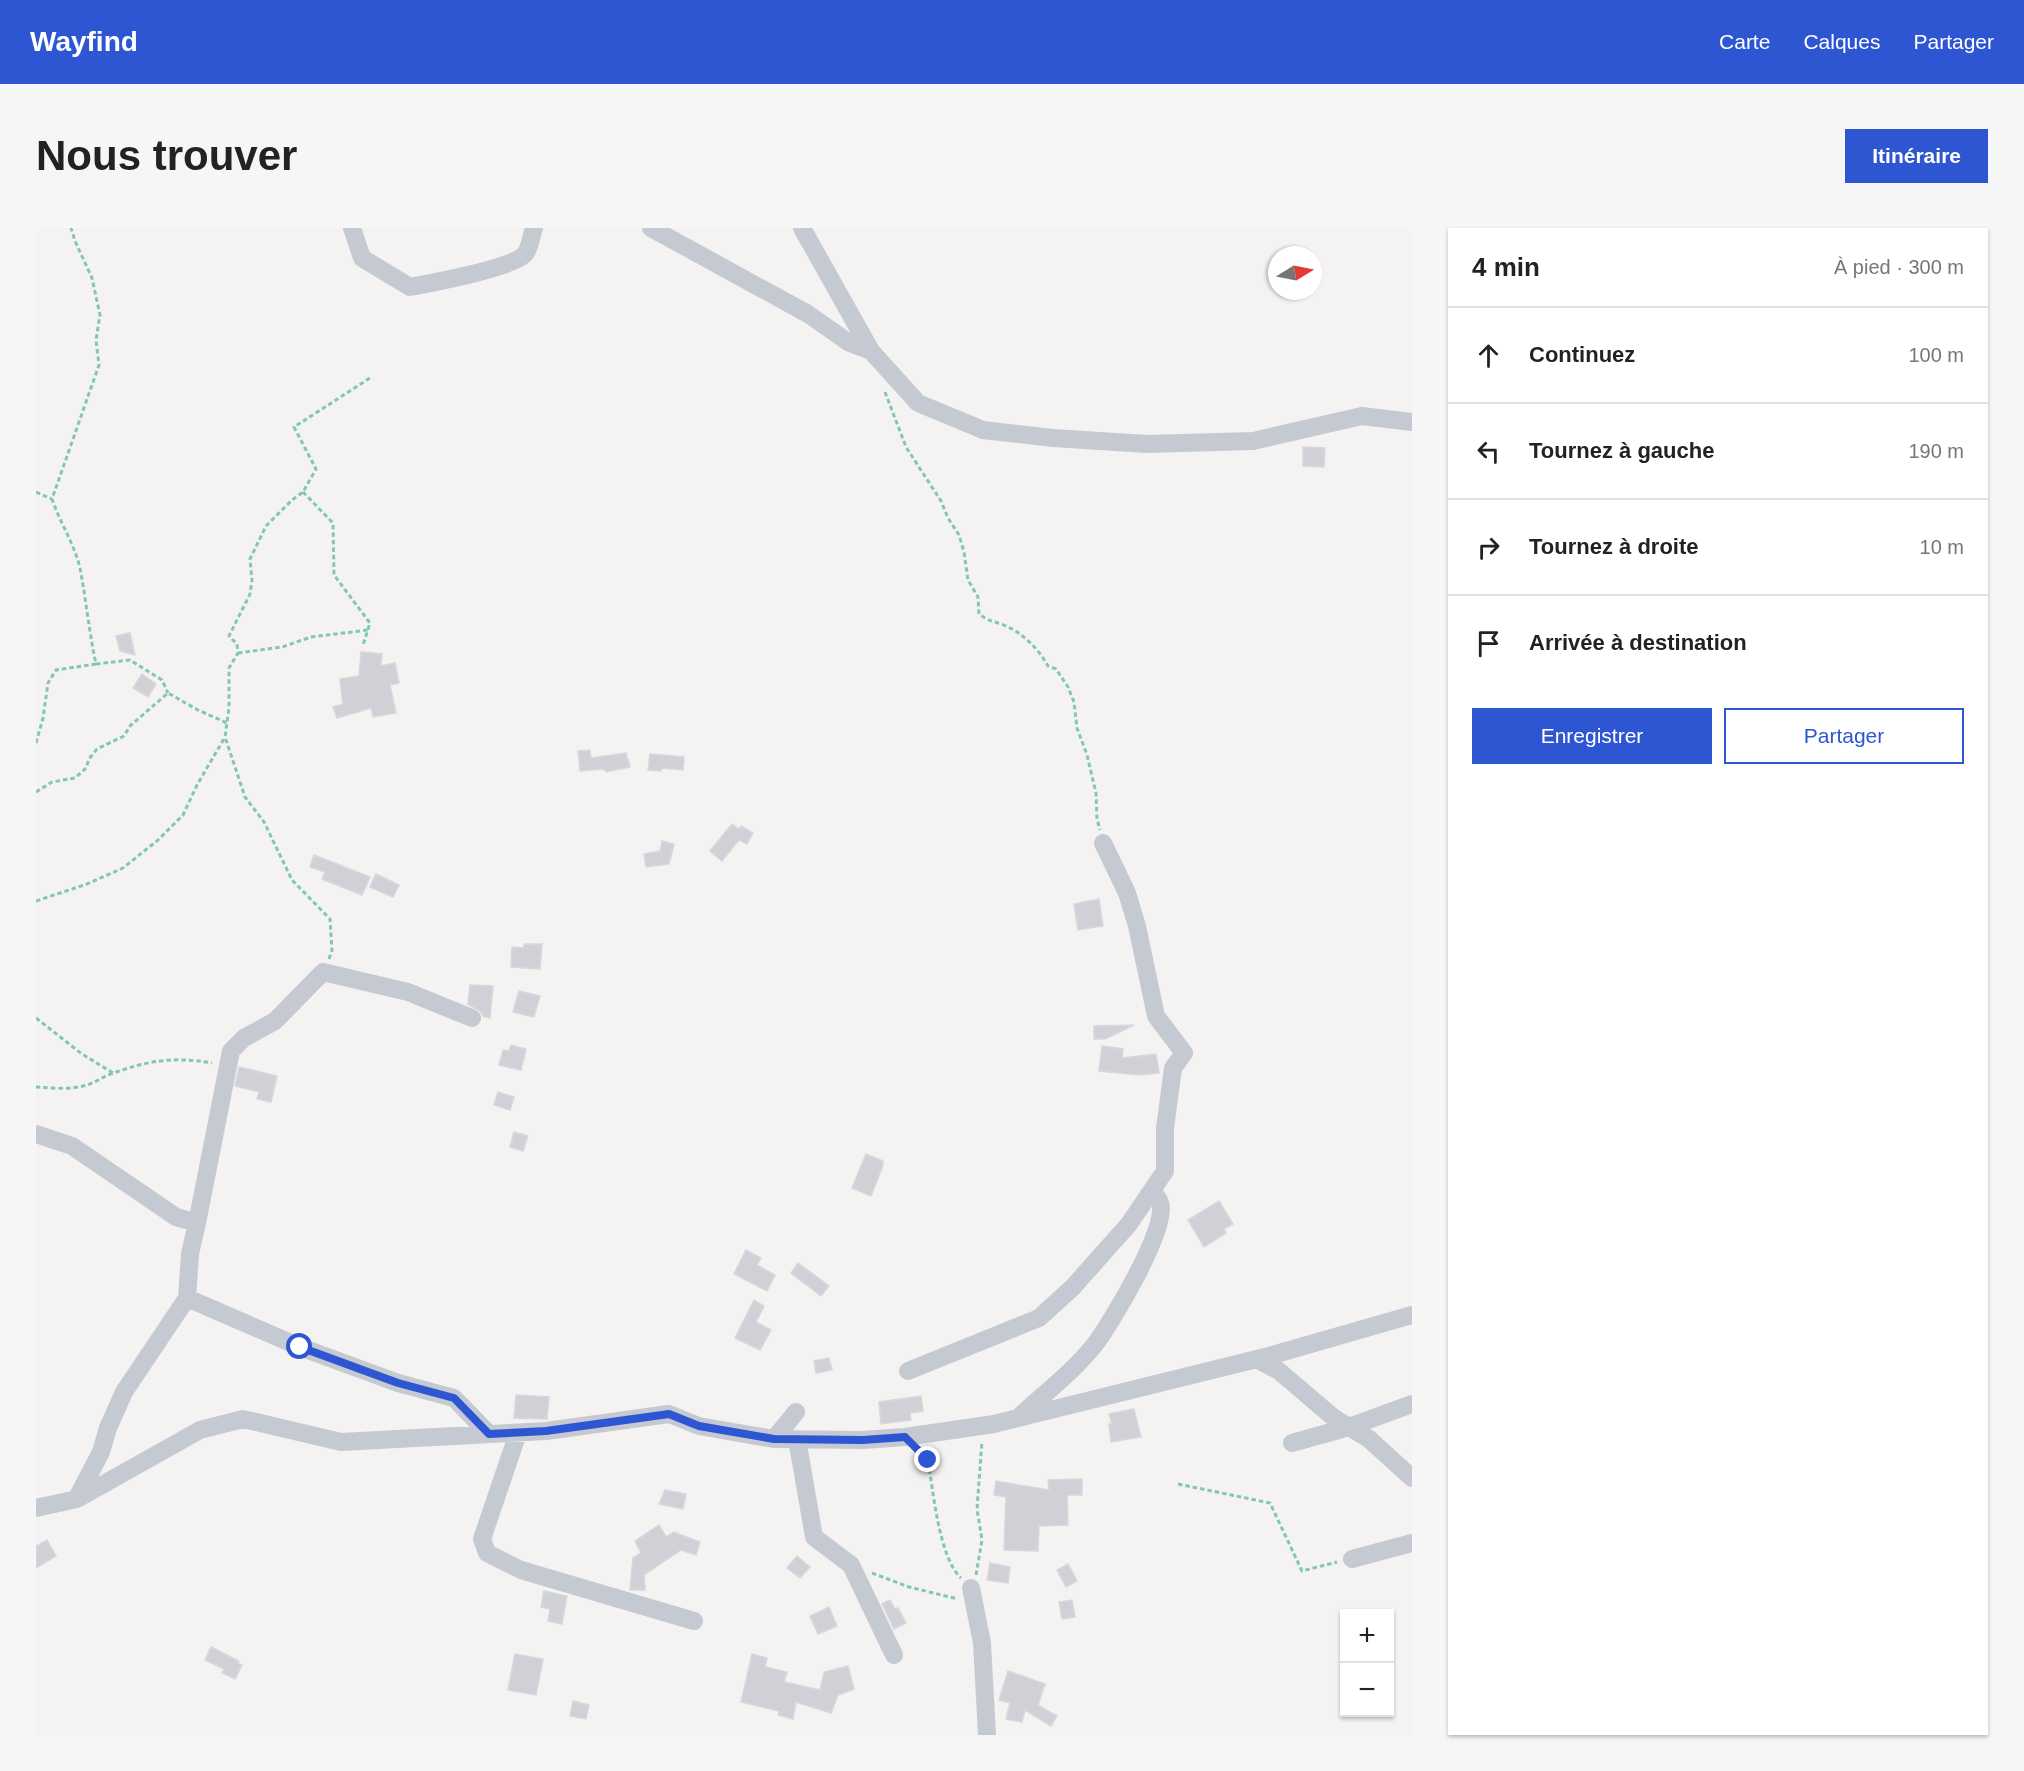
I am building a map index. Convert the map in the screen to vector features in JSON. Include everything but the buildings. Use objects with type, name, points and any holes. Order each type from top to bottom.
[{"type":"street","points":[[351,228],[362,258],[410,287],[448,280],[517,261],[526,253],[534,228]]},
{"type":"street","points":[[651,228],[808,314],[848,342],[871,351]]},
{"type":"street","points":[[802,228],[871,351],[918,403],[983,430],[1053,438],[1147,444],[1253,441],[1362,416],[1412,422]]},
{"type":"street","points":[[908,1371],[1039,1318],[1073,1287],[1129,1224],[1153,1192],[1165,1171],[1165,1128],[1173,1068],[1184,1053],[1156,1016],[1134,915],[1127,893],[1103,843]]},
{"type":"street","points":[[77,1499],[101,1452],[108,1428],[124,1392],[187,1298],[190,1254],[231,1051],[244,1038],[275,1021],[323,972],[408,992],[472,1018]]},
{"type":"street","points":[[36,1134],[72,1146],[176,1217],[197,1223]]},
{"type":"street","points":[[1019,1418],[1064,1377],[1095,1344],[1128,1290],[1159,1226],[1161,1204],[1153,1192]]},
{"type":"street","points":[[187,1298],[300,1347],[398,1383],[454,1398],[489,1434]]},
{"type":"street","points":[[36,1508],[77,1499],[200,1430],[243,1419],[341,1442],[546,1431],[669,1414],[699,1426],[774,1439],[863,1440],[905,1437],[994,1424],[1019,1418],[1256,1359],[1412,1315]]},
{"type":"street","points":[[1256,1359],[1279,1371],[1334,1418],[1369,1439],[1412,1478]]},
{"type":"street","points":[[1292,1443],[1349,1427],[1412,1404]]},
{"type":"street","points":[[774,1439],[796,1412]]},
{"type":"street","points":[[518,1433],[482,1539],[487,1553],[521,1570],[694,1621]]},
{"type":"street","points":[[797,1440],[814,1538],[851,1565],[894,1655]]},
{"type":"street","points":[[1352,1559],[1412,1543]]},
{"type":"street","points":[[973,1595],[982,1643],[987,1735]]},
{"type":"path","points":[[71,228],[92,278],[100,315],[96,340],[99,365],[52,499],[58,518],[70,537],[79,567],[96,664]]},
{"type":"path","points":[[36,901],[87,884],[123,868],[158,840],[183,815],[197,785],[225,737],[229,668],[238,652],[237,644],[229,636],[250,594],[252,580],[250,559],[266,526],[303,492],[316,469],[294,428],[370,378]]},
{"type":"path","points":[[882,384],[906,447],[941,501],[959,535],[968,580],[978,597],[979,614],[1021,635],[1039,651],[1048,666],[1056,669],[1068,687],[1074,702],[1077,728],[1096,793],[1097,819],[1103,843]]},
{"type":"path","points":[[36,492],[52,499]]},
{"type":"path","points":[[303,492],[333,523],[334,575],[370,623],[363,645]]},
{"type":"path","points":[[238,652],[282,646],[312,637],[368,630]]},
{"type":"path","points":[[36,743],[43,718],[48,683],[56,670],[130,660],[162,680],[168,693],[227,723]]},
{"type":"path","points":[[36,792],[52,782],[75,778],[86,768],[89,759],[97,749],[124,736],[130,726],[168,693]]},
{"type":"path","points":[[225,737],[244,797],[264,822],[292,880],[330,919],[332,950],[323,972]]},
{"type":"path","points":[[36,1018],[82,1054],[113,1073]]},
{"type":"path","points":[[36,1088],[88,1085],[113,1073],[161,1059],[194,1060],[228,1066]]},
{"type":"path","points":[[973,1595],[982,1540],[977,1509],[982,1441],[994,1424]]},
{"type":"path","points":[[905,1437],[928,1460],[945,1552],[956,1574],[973,1595]]},
{"type":"path","points":[[1178,1484],[1270,1503],[1302,1571],[1352,1559]]},
{"type":"path","points":[[851,1565],[909,1587],[973,1595]]},
{"type":"route","points":[[300,1347],[398,1383],[454,1398],[489,1434],[546,1431],[669,1414],[699,1426],[774,1439],[863,1440],[905,1437],[928,1460]]}]
